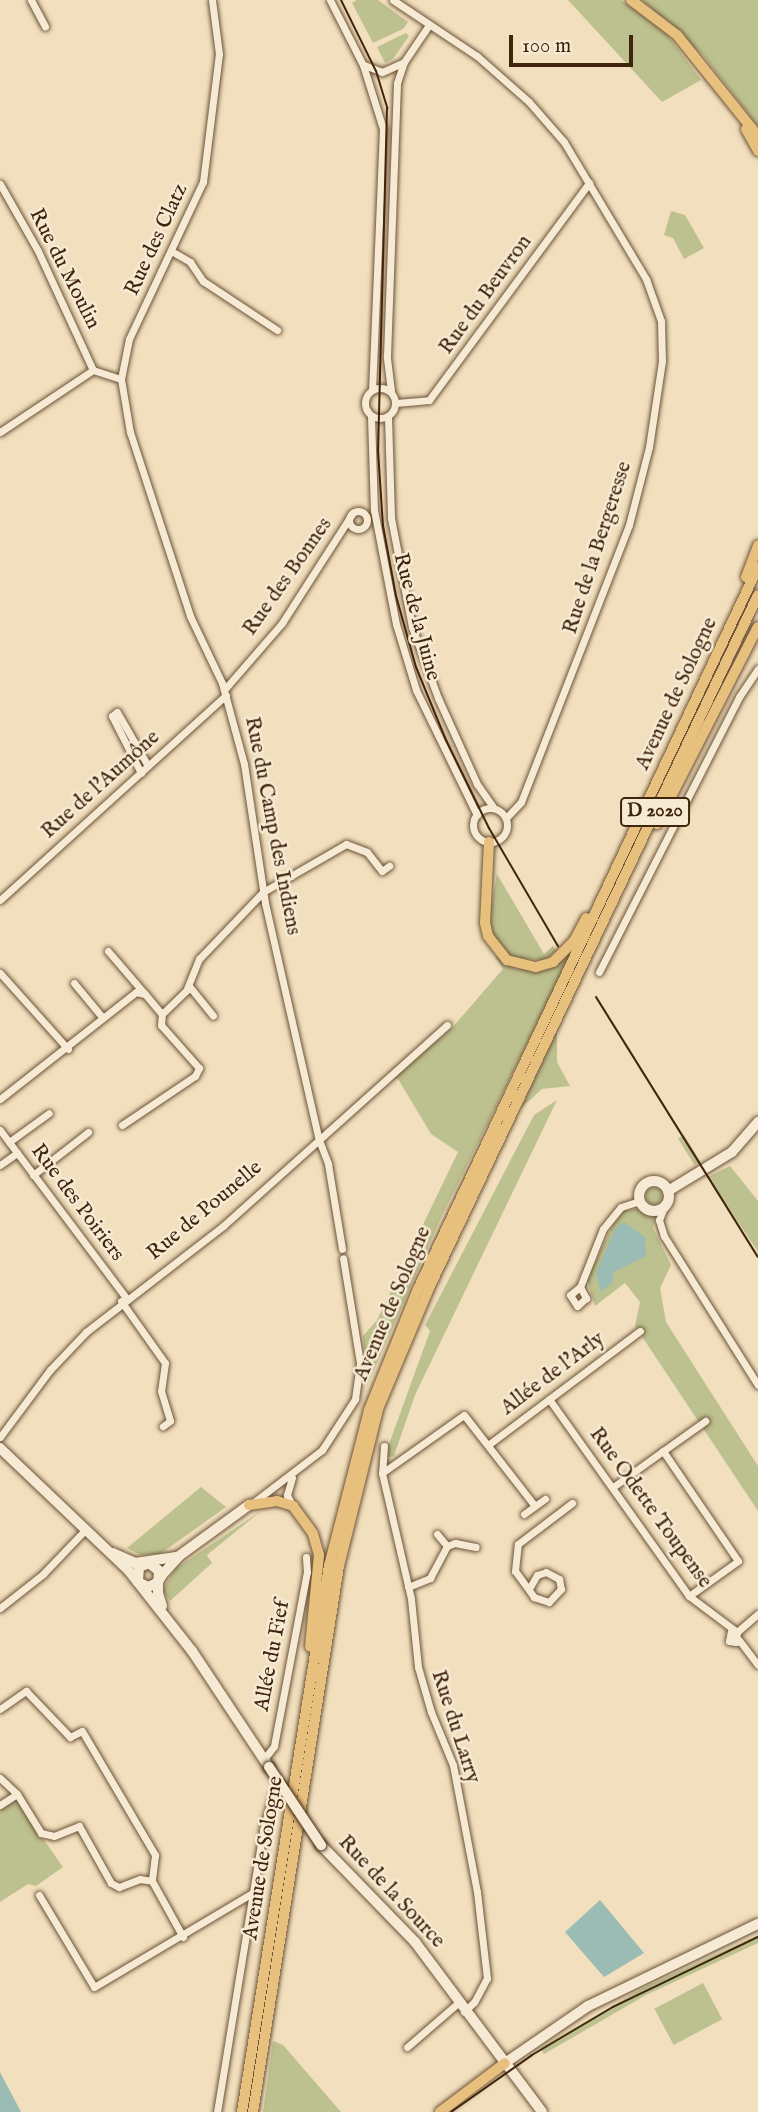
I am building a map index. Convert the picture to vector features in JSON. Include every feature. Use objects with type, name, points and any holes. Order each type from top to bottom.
[{"type":"main road","points":[[631,0],[677,35],[758,136]]},
{"type":"main road","points":[[728,96],[758,152]]},
{"type":"main road","points":[[722,642],[758,545]]},
{"type":"main road","name":"Avenue de Sologne","points":[[242,2112],[342,1503],[369,1410],[418,1289],[758,567]]},
{"type":"main road","name":"Avenue de Sologne","points":[[254,2110],[351,1503],[379,1409],[429,1288],[758,595]]},
{"type":"main road","points":[[551,1028],[758,627]]},
{"type":"main road","points":[[489,842],[485,923],[488,936],[507,960],[536,967],[553,962],[573,941],[656,785]]},
{"type":"main road","points":[[668,1191],[658,1182],[647,1183],[640,1200],[650,1210],[664,1207],[668,1191],[732,1153],[758,1122]]},
{"type":"main road","name":"Rue de la Source","points":[[2,1453],[86,1529],[138,1582],[170,1623],[321,1845],[341,1871],[415,1942],[461,2008],[542,2112]]},
{"type":"main road","points":[[249,1506],[276,1501],[293,1506],[305,1519],[319,1555],[298,1761]]},
{"type":"main road","name":"Rue du Camp des Indiens","points":[[158,1582],[179,1556],[249,1506]]},
{"type":"main road","name":"Rue de la Source","points":[[102,1545],[131,1562],[149,1563]]},
{"type":"main road","name":"Rue du Camp des Indiens","points":[[149,1563],[179,1556]]},
{"type":"main road","points":[[149,1563],[159,1570],[158,1582],[148,1587],[138,1582],[136,1571],[149,1563]]},
{"type":"main road","name":"Rue de la Source","points":[[158,1582],[158,1596],[170,1623]]},
{"type":"main road","points":[[440,2112],[588,2006],[758,1924]]},
{"type":"street","points":[[31,0],[46,26]]},
{"type":"street","name":"Rue des Clatz","points":[[121,379],[129,339],[198,198],[209,147],[219,54],[212,0]]},
{"type":"street","name":"Rue de la Juine","points":[[330,0],[363,65],[383,129],[372,389],[364,402],[372,416],[374,510],[396,624],[416,690],[477,815]]},
{"type":"street","name":"Rue de la Bergeresse","points":[[393,0],[477,56],[528,102],[564,142],[646,279],[661,321],[660,380],[641,485],[617,560],[521,802],[506,818]]},
{"type":"street","points":[[372,416],[388,416],[396,404],[391,391],[387,356],[395,105],[404,62],[429,25]]},
{"type":"street","points":[[363,65],[382,72],[404,62]]},
{"type":"street","name":"Rue du Beuvron","points":[[396,404],[429,400],[439,389],[589,183]]},
{"type":"street","name":"Rue du Moulin","points":[[0,184],[38,251],[93,370]]},
{"type":"street","points":[[173,252],[190,262],[203,281],[277,330]]},
{"type":"street","points":[[0,432],[93,370],[121,379]]},
{"type":"street","name":"Rue du Camp des Indiens","points":[[121,379],[130,432],[186,603],[225,693],[244,764],[263,892],[318,1140],[328,1164],[360,1363],[359,1385],[336,1434],[295,1474],[249,1506]]},
{"type":"street","points":[[372,389],[391,391]]},
{"type":"street","name":"Rue de la Juine","points":[[388,416],[391,518],[412,626],[438,698],[477,784],[494,808]]},
{"type":"street","name":"Rue des Bonnes","points":[[225,693],[282,623],[352,514]]},
{"type":"street","points":[[598,972],[757,672]]},
{"type":"street","name":"Rue de l'Aumône","points":[[0,900],[225,693]]},
{"type":"street","points":[[141,773],[112,716],[117,712],[148,766]]},
{"type":"street","points":[[494,808],[506,818],[504,834],[489,842],[474,831],[477,815],[494,808]]},
{"type":"street","points":[[122,1125],[195,1076],[199,1068],[161,1025],[162,1014],[189,986],[199,960],[263,892],[346,844],[367,852],[382,871],[389,866]]},
{"type":"street","points":[[108,951],[162,1014]]},
{"type":"street","points":[[0,973],[68,1049]]},
{"type":"street","points":[[74,983],[103,1018]]},
{"type":"street","points":[[189,986],[213,1016]]},
{"type":"street","points":[[0,1099],[68,1049],[128,997],[145,994]]},
{"type":"street","name":"Rue de Pounelle","points":[[0,1437],[50,1370],[123,1299],[223,1226],[447,1025]]},
{"type":"street","points":[[9,1142],[49,1113]]},
{"type":"street","name":"Rue des Poiriers","points":[[0,1130],[123,1299],[165,1363],[161,1391],[170,1421],[163,1426]]},
{"type":"street","points":[[33,1175],[88,1132]]},
{"type":"street","points":[[0,1166],[17,1153]]},
{"type":"street","points":[[580,1287],[615,1212],[640,1200]]},
{"type":"street","points":[[664,1207],[659,1227],[758,1385]]},
{"type":"street","name":"Allée de l'Arly","points":[[488,1445],[640,1331]]},
{"type":"street","name":"Rue Odette Toupense","points":[[550,1399],[689,1595],[736,1634],[758,1665]]},
{"type":"street","points":[[382,1473],[460,1414],[467,1417],[534,1506]]},
{"type":"street","points":[[613,1488],[705,1422]]},
{"type":"street","name":"Rue du Larry","points":[[384,1446],[382,1473],[408,1587],[418,1667],[430,1712],[453,1765],[477,1892],[487,1978],[474,2003],[461,2008],[407,2047]]},
{"type":"street","points":[[663,1451],[738,1561],[689,1595]]},
{"type":"street","points":[[293,1506],[287,1488],[295,1474]]},
{"type":"street","points":[[524,1514],[545,1499]]},
{"type":"street","points":[[530,1587],[537,1575],[546,1572],[559,1579],[561,1589],[554,1600],[543,1602],[534,1597],[530,1587],[515,1570],[518,1544],[572,1503]]},
{"type":"street","points":[[0,1608],[43,1574],[86,1529]]},
{"type":"street","points":[[437,1534],[447,1546]]},
{"type":"street","points":[[408,1587],[430,1578],[447,1546],[455,1543],[476,1547]]},
{"type":"street","name":"Allée du Fief","points":[[267,1763],[274,1746],[307,1572],[306,1557]]},
{"type":"street","points":[[736,1634],[758,1614]]},
{"type":"street","points":[[0,1709],[26,1691],[70,1737],[82,1731],[155,1855],[152,1881],[183,1937]]},
{"type":"street","points":[[0,1778],[17,1794],[41,1833],[54,1836],[79,1826],[111,1883],[119,1887],[140,1879],[152,1881]]},
{"type":"street","points":[[218,2112],[268,1805],[273,1794],[283,1787]]},
{"type":"street","points":[[0,1805],[17,1794]]},
{"type":"street","points":[[38,1895],[94,1987],[183,1937],[256,1891]]},
{"type":"green space","points":[[357,0],[378,0],[408,22],[403,29],[373,43],[352,3]]},
{"type":"green space","points":[[568,0],[621,0],[666,33],[701,80],[662,102]]},
{"type":"green space","points":[[642,0],[758,0],[758,126],[703,55]]},
{"type":"green space","points":[[406,33],[409,36],[393,59],[385,63],[377,47]]},
{"type":"green space","points":[[671,211],[685,215],[704,248],[684,259],[673,238],[664,235]]},
{"type":"green space","points":[[497,874],[544,954],[553,946],[556,951],[544,960],[514,958],[501,949],[493,936],[490,915]]},
{"type":"green space","points":[[574,948],[440,1220],[367,1386],[363,1336],[377,1320],[458,1152],[431,1134],[398,1079],[392,1079],[452,1028],[503,969],[494,955],[516,969],[542,971]]},
{"type":"green space","points":[[557,1031],[557,1062],[570,1086],[542,1089],[521,1108]]},
{"type":"green space","points":[[557,1100],[415,1395],[394,1456],[384,1458],[430,1331],[425,1325],[534,1115]]},
{"type":"green space","points":[[684,1135],[700,1161],[694,1165],[678,1139]]},
{"type":"green space","points":[[730,1166],[758,1201],[758,1252],[708,1177]]},
{"type":"green space","points":[[654,1188],[660,1190],[660,1202],[654,1204],[648,1202],[646,1196],[648,1190]]},
{"type":"green space","points":[[637,1209],[655,1215],[653,1228],[671,1265],[660,1288],[666,1322],[758,1466],[758,1511],[635,1326],[640,1302],[625,1283],[595,1306],[587,1280],[613,1225],[624,1211]]},
{"type":"green space","points":[[201,1487],[226,1507],[160,1554],[140,1555],[127,1548]]},
{"type":"green space","points":[[261,1511],[207,1555],[212,1563],[170,1601],[163,1590],[175,1569]]},
{"type":"green space","points":[[15,1799],[63,1867],[36,1886],[28,1884],[0,1902],[0,1808]]},
{"type":"green space","points":[[758,1935],[758,1943],[646,1995],[544,2054],[540,2048],[643,1988]]},
{"type":"green space","points":[[703,1983],[722,2019],[674,2045],[654,2009]]},
{"type":"green space","points":[[273,2041],[283,2045],[341,2112],[263,2112]]},
{"type":"water","points":[[624,1222],[645,1237],[646,1256],[614,1272],[612,1283],[601,1292],[596,1273],[615,1229]]},
{"type":"water","points":[[600,1900],[644,1953],[604,1977],[565,1932]]},
{"type":"water","points":[[0,2072],[21,2112],[0,2112]]},
{"type":"tram line","points":[[341,0],[376,71],[387,108],[378,451],[383,526],[396,596],[416,667],[446,740],[489,828],[558,946]]},
{"type":"tram line","points":[[596,997],[758,1257]]},
{"type":"tram line","points":[[451,2112],[532,2055],[613,2007],[758,1937]]}]
